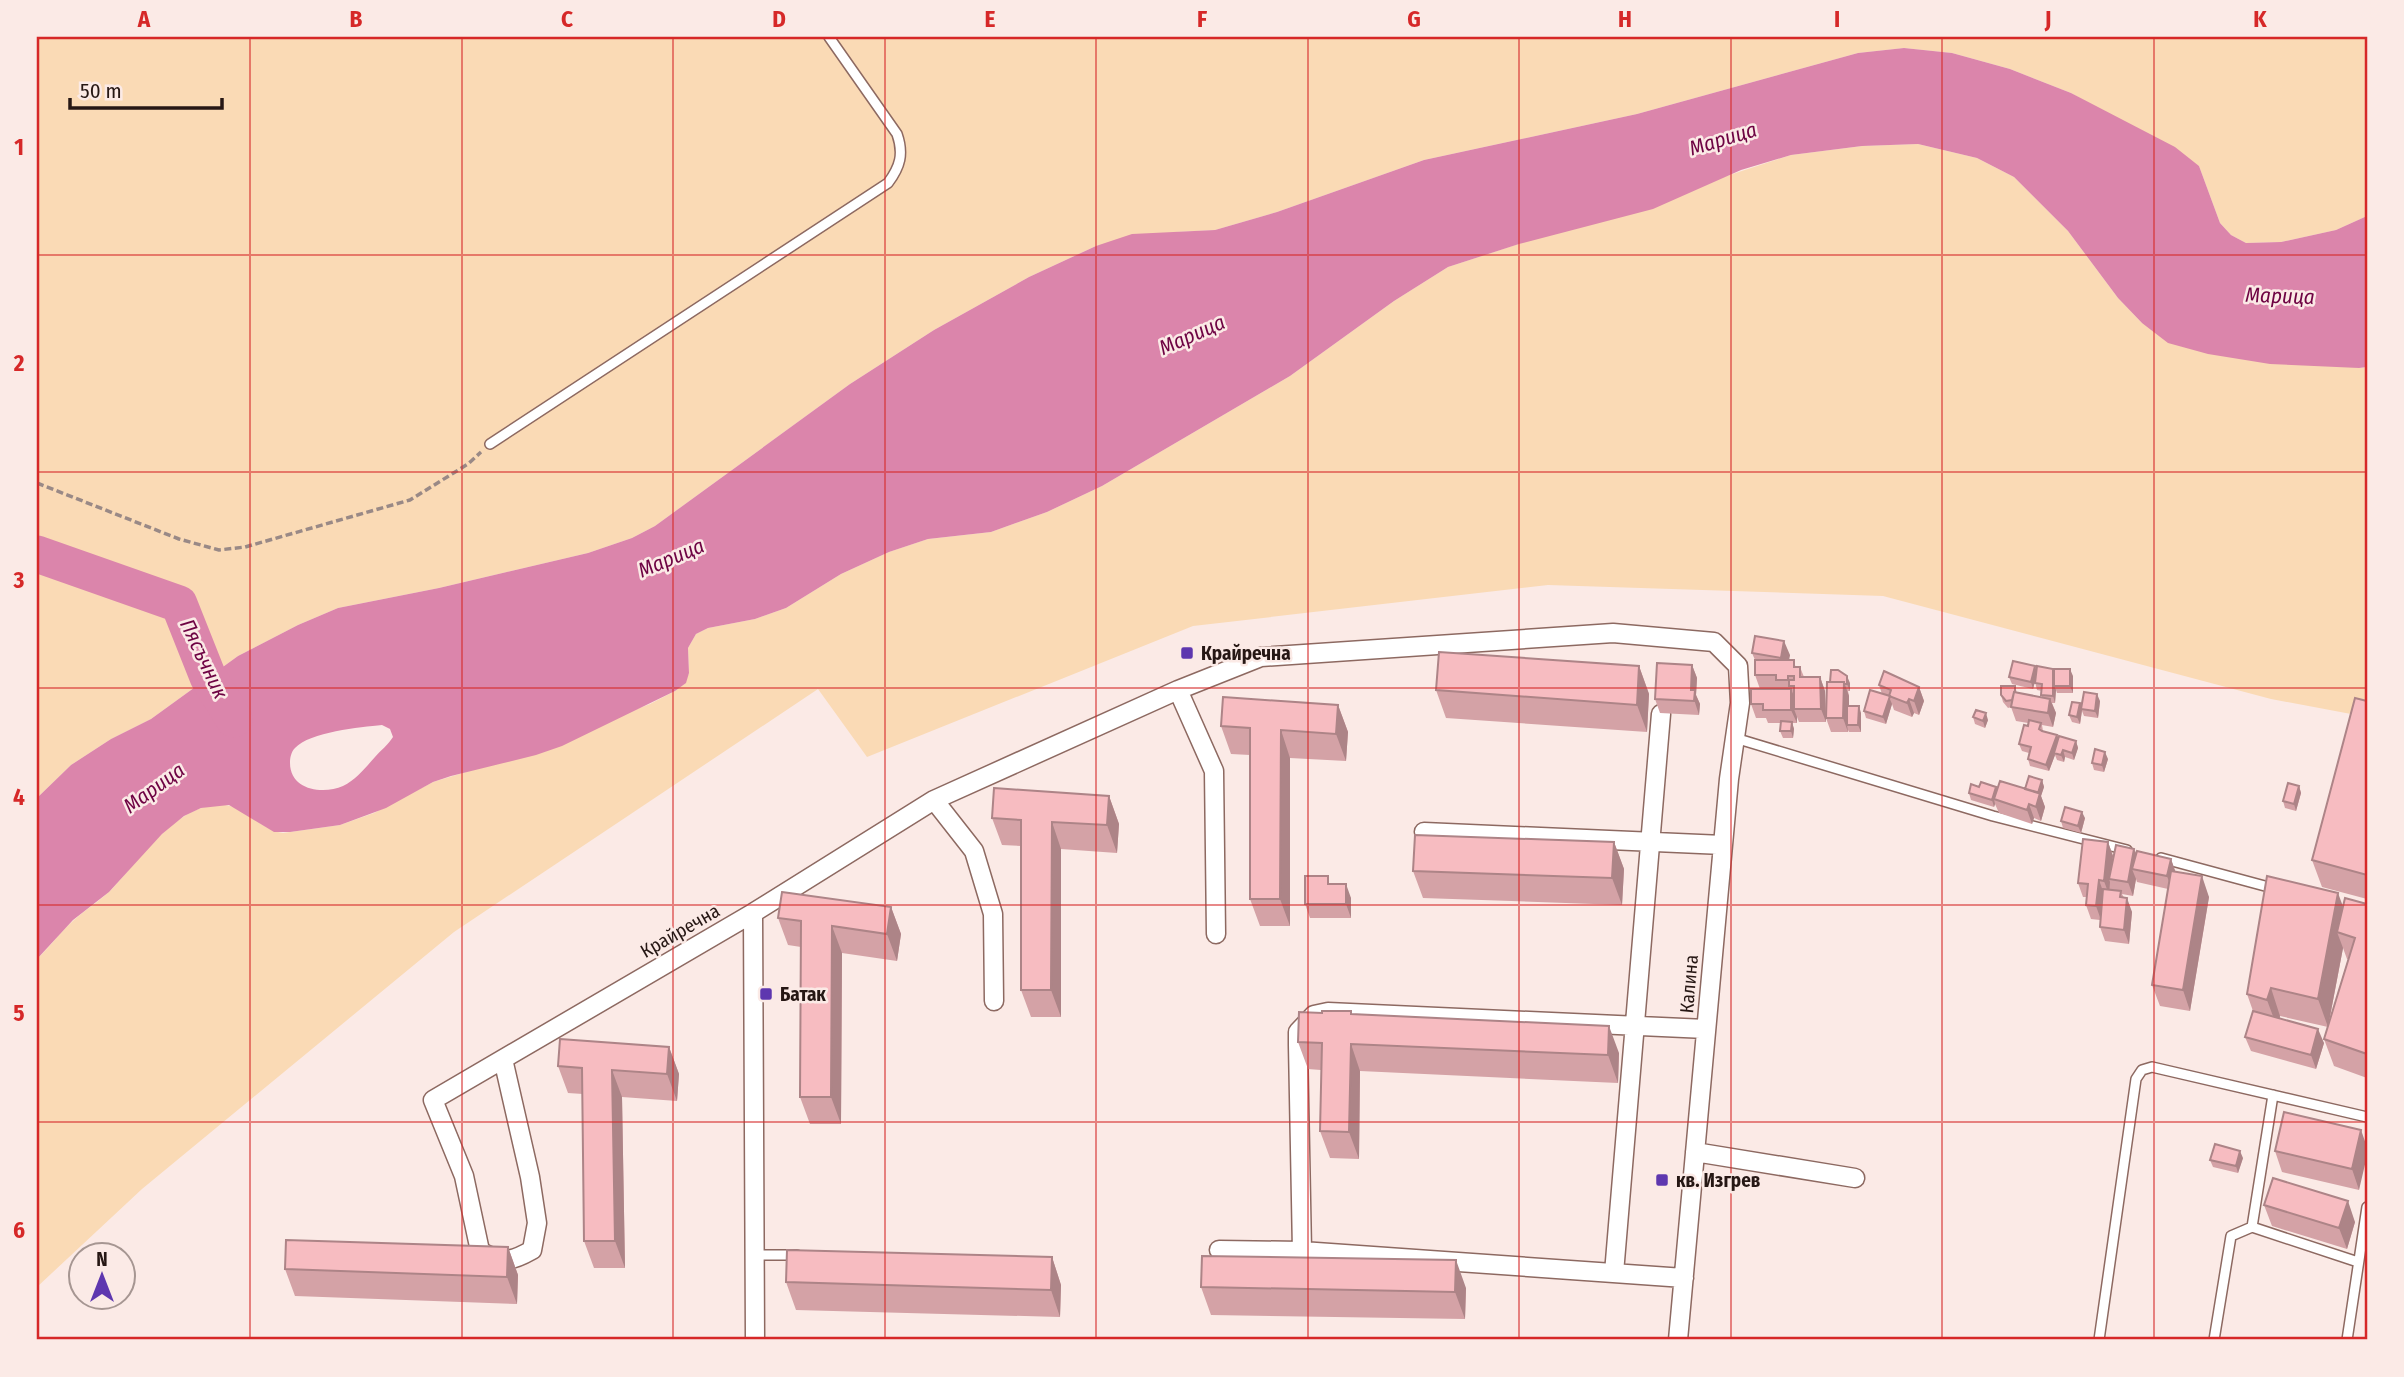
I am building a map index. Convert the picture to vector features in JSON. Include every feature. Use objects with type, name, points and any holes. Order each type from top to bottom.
[{"type":"street","name":"Крайречна","points":[[503,1059],[530,1177],[537,1223],[532,1250],[518,1258],[496,1261],[474,1251],[464,1176],[433,1100],[503,1059],[753,913],[934,800],[1178,690],[1261,657],[1613,634],[1714,642]]},
{"type":"street","name":"Калина","points":[[1678,1340],[1723,845],[1740,704],[1738,666],[1714,642]]},
{"type":"street","points":[[1178,690],[1214,771],[1216,934]]},
{"type":"street","points":[[1614,1273],[1661,714]]},
{"type":"street","points":[[934,800],[974,851],[993,914],[994,1001]]},
{"type":"street","points":[[1424,832],[1723,845]]},
{"type":"street","points":[[753,913],[755,1340]]},
{"type":"street","points":[[1302,1251],[1297,1045],[1298,1032],[1314,1015],[1328,1012],[1706,1029]]},
{"type":"street","points":[[1695,1152],[1855,1178]]},
{"type":"street","points":[[1219,1250],[1302,1251],[1684,1278]]},
{"type":"lane","points":[[490,444],[888,183],[898,169],[902,149],[897,134],[829,37]]},
{"type":"lane","points":[[1735,738],[1993,816],[2142,853]]},
{"type":"lane","points":[[2155,857],[2286,891]]},
{"type":"lane","points":[[2099,1340],[2136,1079],[2142,1070],[2152,1068],[2367,1117]]},
{"type":"lane","points":[[2252,1227],[2273,1095]]},
{"type":"lane","points":[[2347,1340],[2367,1207]]},
{"type":"lane","points":[[2214,1340],[2231,1236],[2252,1227],[2358,1262]]},
{"type":"lane","points":[[754,1255],[810,1255]]},
{"type":"path","points":[[37,483],[179,540],[219,550],[245,547],[410,500],[468,464],[490,444]]},
{"type":"shaded area","points":[[37,37],[2367,37],[2367,216],[2336,230],[2281,242],[2246,243],[2231,235],[2220,223],[2199,166],[2071,93],[2010,69],[1952,53],[1904,48],[1858,53],[1637,114],[1424,160],[1277,212],[1215,230],[1176,232],[1096,246],[1029,277],[934,330],[850,384],[655,526],[632,538],[588,553],[439,588],[338,608],[298,625],[238,656],[151,719],[111,739],[71,765],[37,798]]},
{"type":"shaded area","points":[[1918,144],[1977,158],[2014,177],[2068,231],[2118,298],[2142,323],[2359,368],[2367,367],[2367,717],[2271,699],[1883,596],[1548,585],[1193,626],[867,757],[818,689],[454,932],[142,1189],[87,1240],[66,1240],[66,1260],[37,1287],[37,959],[69,925],[112,889],[148,848],[176,822],[208,806],[225,805],[283,833],[340,825],[374,813],[433,782],[486,766],[650,704],[685,683],[689,673],[688,648],[696,634],[708,628],[755,619],[786,608],[841,574],[889,552],[928,539],[991,532],[1047,512],[1102,486],[1290,376],[1394,301],[1448,267],[1791,155],[1862,146]]},
{"type":"water","name":"Марица","points":[[1904,48],[1952,53],[2010,69],[2071,93],[2175,147],[2199,166],[2220,223],[2231,235],[2246,243],[2281,242],[2336,230],[2367,216],[2367,367],[2270,364],[2208,354],[2168,343],[2142,323],[2118,298],[2068,231],[2014,177],[1977,158],[1918,144],[1862,146],[1791,155],[1741,170],[1653,209],[1519,244],[1448,267],[1394,301],[1290,376],[1102,486],[1047,512],[991,532],[928,539],[889,552],[841,574],[786,608],[755,619],[708,628],[696,634],[688,648],[689,673],[686,683],[675,691],[562,746],[433,782],[386,808],[340,825],[274,832],[229,805],[201,808],[184,816],[162,834],[109,892],[73,920],[37,959],[37,798],[71,765],[111,739],[151,719],[238,656],[298,625],[338,608],[439,588],[588,553],[632,538],[655,526],[850,384],[934,330],[1029,277],[1096,246],[1132,234],[1215,230],[1277,212],[1424,160],[1637,114],[1858,53]],"holes":[[[382,725],[390,729],[393,737],[389,743],[360,773],[343,786],[326,790],[309,788],[301,785],[291,772],[291,755],[302,742],[336,731],[361,727]]]},
{"type":"building","points":[[1755,636],[1784,641],[1781,658],[1752,653]]},
{"type":"building","points":[[1439,652],[1639,666],[1637,705],[1436,690]]},
{"type":"building","points":[[1755,660],[1794,660],[1794,667],[1800,667],[1800,677],[1820,677],[1821,709],[1794,709],[1794,686],[1789,686],[1789,680],[1794,680],[1794,676],[1788,676],[1788,680],[1776,680],[1776,675],[1755,675]]},
{"type":"building","points":[[2013,661],[2035,666],[2031,682],[2009,677]]},
{"type":"building","points":[[1657,663],[1692,665],[1691,690],[1695,690],[1694,701],[1655,699]]},
{"type":"building","points":[[2037,666],[2053,669],[2053,696],[2041,695],[2042,684],[2035,683]]},
{"type":"building","points":[[2054,669],[2070,669],[2070,686],[2054,686]]},
{"type":"building","points":[[1831,670],[1838,670],[1847,676],[1847,684],[1830,682]]},
{"type":"building","points":[[1884,671],[1919,687],[1914,701],[1909,699],[1907,703],[1889,696],[1891,690],[1879,685]]},
{"type":"building","points":[[1827,682],[1844,682],[1843,718],[1826,718]]},
{"type":"building","points":[[2001,686],[2015,686],[2012,700],[2006,701],[2001,695]]},
{"type":"building","points":[[1751,689],[1791,689],[1791,710],[1763,710],[1763,704],[1751,704]]},
{"type":"building","points":[[1870,690],[1890,696],[1883,717],[1864,711]]},
{"type":"building","points":[[2014,692],[2050,699],[2048,713],[2011,707]]},
{"type":"building","points":[[2084,692],[2097,694],[2095,711],[2081,709]]},
{"type":"building","points":[[1223,697],[1338,705],[1336,734],[1281,730],[1280,899],[1250,899],[1250,728],[1221,726]]},
{"type":"building","points":[[2355,698],[2367,701],[2367,875],[2312,860]]},
{"type":"building","points":[[2072,702],[2080,703],[2077,717],[2069,715]]},
{"type":"building","points":[[1847,706],[1859,706],[1858,725],[1847,725]]},
{"type":"building","points":[[1976,710],[1986,713],[1983,721],[1973,717]]},
{"type":"building","points":[[2029,720],[2041,723],[2039,729],[2042,731],[2057,735],[2046,765],[2028,759],[2031,747],[2019,744],[2024,725],[2028,726]]},
{"type":"building","points":[[1781,721],[1792,722],[1791,731],[1780,731]]},
{"type":"building","points":[[2059,736],[2076,741],[2072,753],[2063,750],[2061,755],[2054,753]]},
{"type":"building","points":[[2095,749],[2105,752],[2102,765],[2092,763]]},
{"type":"building","points":[[2029,776],[2042,780],[2038,793],[2025,789]]},
{"type":"building","points":[[2000,781],[2040,793],[2036,807],[2029,804],[2027,810],[1994,799]]},
{"type":"building","points":[[1981,782],[1996,787],[1992,800],[1969,793],[1971,784],[1979,787]]},
{"type":"building","points":[[2288,783],[2299,786],[2294,804],[2283,801]]},
{"type":"building","points":[[994,788],[1109,796],[1107,825],[1052,822],[1051,990],[1021,990],[1021,820],[992,818]]},
{"type":"building","points":[[2065,807],[2082,812],[2078,826],[2061,821]]},
{"type":"building","points":[[1415,835],[1614,842],[1612,878],[1413,871]]},
{"type":"building","points":[[2083,839],[2108,842],[2104,881],[2099,880],[2096,906],[2086,905],[2088,884],[2078,883]]},
{"type":"building","points":[[2116,845],[2134,849],[2128,882],[2109,879]]},
{"type":"building","points":[[2137,851],[2171,859],[2167,876],[2132,869]]},
{"type":"building","points":[[2171,871],[2202,876],[2183,990],[2152,985]]},
{"type":"building","points":[[1305,876],[1328,876],[1328,884],[1346,884],[1346,904],[1305,904]]},
{"type":"building","points":[[2267,876],[2338,893],[2318,999],[2271,988],[2267,1000],[2247,994]]},
{"type":"building","points":[[2103,889],[2121,891],[2120,897],[2127,898],[2124,930],[2100,927]]},
{"type":"building","points":[[782,892],[891,907],[887,934],[832,926],[831,1097],[800,1097],[801,921],[778,918]]},
{"type":"building","points":[[2345,898],[2367,904],[2367,1054],[2324,1039],[2355,938],[2337,932]]},
{"type":"building","points":[[2253,1011],[2318,1029],[2311,1055],[2245,1037]]},
{"type":"building","points":[[1299,1012],[1609,1026],[1608,1055],[1351,1044],[1349,1132],[1320,1131],[1322,1043],[1298,1042]]},
{"type":"building","points":[[560,1039],[669,1047],[667,1074],[612,1070],[615,1241],[584,1241],[582,1068],[558,1066]]},
{"type":"building","points":[[2284,1112],[2361,1130],[2352,1169],[2275,1151]]},
{"type":"building","points":[[2215,1144],[2240,1151],[2236,1166],[2210,1160]]},
{"type":"building","points":[[2273,1178],[2348,1201],[2339,1228],[2264,1205]]},
{"type":"building","points":[[286,1240],[508,1247],[507,1277],[285,1269]]},
{"type":"building","points":[[787,1250],[1052,1257],[1051,1290],[786,1282]]},
{"type":"building","points":[[1202,1256],[1456,1260],[1455,1292],[1201,1287]]},
{"type":"waterway","name":"Пясъчник","points":[[37,554],[179,604],[208,677],[234,719]]},
{"type":"place","name":"Крайречна","points":[[1187,653]]},
{"type":"place","name":"Батак","points":[[766,994]]},
{"type":"place","name":"кв. Изгрев","points":[[1662,1180]]}]
